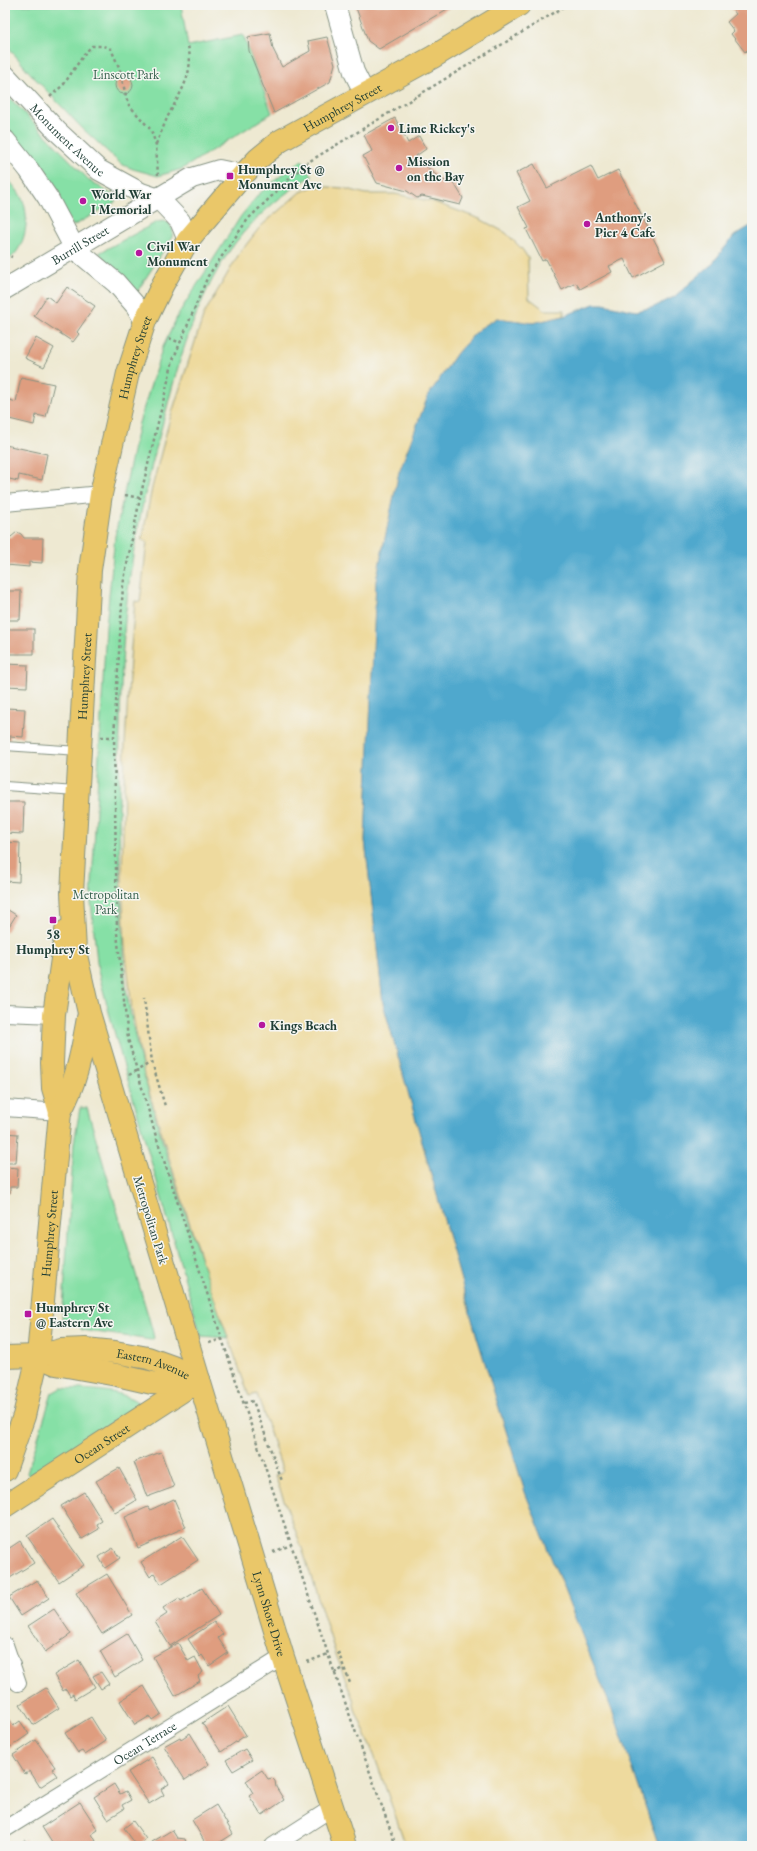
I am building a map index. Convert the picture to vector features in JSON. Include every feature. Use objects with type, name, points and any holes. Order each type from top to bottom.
[{"type":"main road","name":"Humphrey Street","points":[[38,1356],[60,1112],[52,1088],[54,1015],[72,892],[90,570],[100,494],[128,373],[145,321],[163,284],[188,240],[258,159],[280,141],[432,57],[519,5]]},
{"type":"main road","name":"Humphrey Street","points":[[60,1112],[70,1094],[79,1068],[89,1013],[75,951],[72,892]]},
{"type":"main road","name":"Metropolitan Park","points":[[89,1013],[199,1380]]},
{"type":"main road","name":"Eastern Avenue","points":[[5,1357],[38,1356],[61,1350],[85,1349],[115,1352],[148,1358],[173,1367],[199,1380]]},
{"type":"main road","points":[[5,1470],[24,1416],[38,1356]]},
{"type":"main road","name":"Ocean Street","points":[[5,1506],[199,1380]]},
{"type":"main road","name":"Lynn Shore Drive","points":[[199,1380],[283,1657],[345,1846]]},
{"type":"street","points":[[336,5],[354,72],[365,94]]},
{"type":"street","name":"Monument Avenue","points":[[5,75],[57,131],[99,170],[141,193],[159,199],[180,220],[188,240]]},
{"type":"street","points":[[5,140],[29,170],[48,198],[75,249],[116,283],[136,306],[145,321]]},
{"type":"street","name":"Burrill Street","points":[[5,289],[75,249],[192,178],[219,170],[243,175]]},
{"type":"street","points":[[5,503],[100,494]]},
{"type":"street","points":[[5,1013],[54,1015]]},
{"type":"street","points":[[5,1108],[60,1112]]},
{"type":"street","points":[[5,1645],[18,1682]]},
{"type":"street","name":"Ocean Terrace","points":[[5,1829],[283,1657]]},
{"type":"street","points":[[273,1846],[332,1808]]},
{"type":"lane","points":[[5,746],[79,750]]},
{"type":"lane","points":[[5,786],[77,791]]},
{"type":"path","points":[[396,1846],[334,1673],[244,1403],[155,1133],[128,1039],[117,933],[114,737],[123,585],[140,498],[173,360],[208,276],[248,219],[305,164],[567,5]]},
{"type":"path","points":[[35,108],[64,84],[85,53],[92,46],[103,46],[111,49],[119,67],[128,104],[151,130],[156,145],[158,176]]},
{"type":"path","points":[[156,145],[168,117],[185,86],[190,71],[191,56],[188,46]]},
{"type":"path","points":[[5,254],[12,257]]},
{"type":"path","points":[[169,338],[180,343]]},
{"type":"path","points":[[125,495],[140,498]]},
{"type":"path","points":[[100,737],[114,737]]},
{"type":"path","points":[[144,998],[152,1062],[165,1106]]},
{"type":"path","points":[[137,1071],[152,1062]]},
{"type":"path","points":[[244,1403],[253,1401],[282,1481]]},
{"type":"path","points":[[338,1652],[350,1683]]},
{"type":"path","points":[[334,1673],[344,1668]]},
{"type":"green space","name":"Linscott Park","points":[[5,5],[181,5],[188,46],[243,35],[272,113],[182,169],[158,176],[133,169],[121,164],[81,127],[29,72],[5,43]]},
{"type":"green space","points":[[5,93],[89,180],[115,197],[115,202],[73,226],[24,149],[5,128]]},
{"type":"green space","name":"Metropolitan Park","points":[[302,160],[312,176],[286,193],[251,224],[231,248],[223,261],[204,296],[196,315],[176,372],[146,489],[127,596],[120,710],[119,813],[120,881],[126,988],[144,1077],[156,1121],[228,1338],[201,1336],[98,971],[91,902],[106,626],[115,536],[139,423],[162,349],[179,313],[241,216],[259,194]]},
{"type":"green space","points":[[5,176],[21,196],[26,212],[26,228],[17,251],[5,262]]},
{"type":"green space","points":[[163,221],[169,223],[173,230],[172,237],[137,292],[99,253],[157,222]]},
{"type":"green space","points":[[80,1108],[87,1108],[152,1329],[154,1338],[151,1340],[82,1330],[76,1323],[62,1322],[74,1143]]},
{"type":"green space","points":[[61,1388],[113,1392],[132,1399],[140,1404],[29,1476],[27,1473],[52,1393]]},
{"type":"sand","name":"Kings Beach","points":[[314,186],[343,188],[366,194],[395,194],[434,202],[480,219],[506,233],[522,249],[528,258],[529,298],[545,310],[564,310],[564,316],[533,323],[497,318],[479,329],[457,353],[428,396],[399,472],[376,581],[365,840],[383,1003],[477,1337],[525,1492],[617,1723],[659,1846],[406,1846],[374,1755],[355,1709],[353,1699],[335,1652],[303,1551],[275,1476],[283,1472],[257,1394],[249,1396],[208,1281],[144,1075],[132,1010],[125,946],[122,876],[125,745],[130,659],[135,601],[140,602],[147,542],[142,540],[152,488],[169,422],[204,314],[239,254],[260,227],[299,193]]},
{"type":"water","points":[[752,225],[752,1846],[659,1846],[617,1723],[525,1492],[477,1337],[383,1003],[365,840],[376,581],[399,472],[428,396],[457,353],[479,329],[497,318],[533,323],[564,316],[594,304],[603,304],[636,311],[654,307],[674,297],[711,265],[734,236]]},
{"type":"building","points":[[355,5],[454,5],[379,49],[368,41]]},
{"type":"building","points":[[729,5],[752,5],[752,54],[748,49],[745,52],[731,34],[734,31],[727,22],[736,14]]},
{"type":"building","points":[[270,33],[273,49],[282,67],[310,51],[308,41],[327,37],[335,64],[330,82],[274,113],[249,51],[248,37]]},
{"type":"building","points":[[124,76],[130,79],[133,85],[130,91],[124,94],[118,91],[115,85],[118,79]]},
{"type":"building","name":"Mission on the Bay","points":[[395,118],[408,143],[419,136],[426,149],[416,156],[441,180],[454,183],[463,198],[460,205],[422,196],[417,198],[407,191],[377,183],[363,156],[372,151],[364,135]]},
{"type":"building","name":"Anthony's Pier 4 Cafe","points":[[534,164],[547,188],[591,166],[598,180],[618,170],[665,261],[633,278],[624,259],[609,266],[612,272],[580,289],[576,283],[562,290],[546,259],[542,261],[526,229],[529,228],[518,207],[530,201],[516,173]]},
{"type":"building","points":[[67,287],[95,306],[77,332],[79,334],[73,342],[34,316],[47,296],[56,303]]},
{"type":"building","points":[[36,338],[54,348],[44,367],[25,358]]},
{"type":"building","points":[[21,377],[54,384],[46,417],[36,415],[34,425],[5,418],[5,403],[9,404],[10,400],[16,402]]},
{"type":"building","points":[[5,445],[47,454],[42,480],[19,475],[18,481],[5,478]]},
{"type":"building","points":[[17,532],[24,538],[43,538],[42,563],[29,562],[29,567],[6,565],[5,537],[11,537]]},
{"type":"building","points":[[5,591],[21,591],[20,620],[5,620]]},
{"type":"building","points":[[5,629],[34,629],[34,654],[5,654]]},
{"type":"building","points":[[5,664],[28,665],[27,687],[5,686]]},
{"type":"building","points":[[5,708],[25,709],[23,737],[10,736],[10,740],[5,740]]},
{"type":"building","points":[[5,802],[24,802],[23,834],[5,833]]},
{"type":"building","points":[[5,842],[20,843],[19,882],[5,881]]},
{"type":"building","points":[[5,908],[16,915],[5,933]]},
{"type":"building","points":[[5,1041],[8,1041],[6,1067],[5,1067]]},
{"type":"building","points":[[5,1133],[18,1134],[16,1163],[5,1163]]},
{"type":"building","points":[[5,1167],[18,1168],[17,1187],[10,1187],[10,1193],[5,1193]]},
{"type":"building","points":[[161,1452],[174,1487],[147,1497],[134,1462]]},
{"type":"building","points":[[119,1468],[137,1500],[115,1513],[96,1481]]},
{"type":"building","points":[[84,1492],[102,1521],[97,1524],[99,1529],[82,1539],[61,1506]]},
{"type":"building","points":[[174,1499],[186,1527],[138,1548],[125,1517],[148,1507],[150,1510]]},
{"type":"building","points":[[52,1519],[84,1565],[59,1582],[27,1536]]},
{"type":"building","points":[[182,1536],[198,1560],[161,1584],[154,1573],[150,1577],[141,1562]]},
{"type":"building","points":[[20,1541],[34,1563],[5,1581],[5,1551]]},
{"type":"building","points":[[113,1548],[120,1558],[105,1568],[99,1557]]},
{"type":"building","points":[[107,1574],[132,1615],[102,1634],[76,1593]]},
{"type":"building","points":[[37,1580],[49,1598],[21,1616],[9,1597]]},
{"type":"building","points":[[202,1588],[219,1615],[170,1646],[155,1622],[167,1614],[163,1608],[179,1598],[181,1601]]},
{"type":"building","points":[[54,1609],[71,1634],[45,1652],[28,1626]]},
{"type":"building","points":[[214,1622],[223,1634],[218,1638],[228,1653],[209,1666],[202,1655],[200,1657],[188,1639]]},
{"type":"building","points":[[127,1634],[142,1660],[115,1677],[100,1651]]},
{"type":"building","points":[[178,1643],[188,1661],[195,1657],[203,1672],[198,1676],[200,1681],[175,1696],[153,1657]]},
{"type":"building","points":[[79,1660],[95,1687],[75,1699],[73,1694],[70,1696],[66,1689],[63,1691],[54,1675]]},
{"type":"building","points":[[101,1672],[109,1684],[101,1689],[93,1676]]},
{"type":"building","points":[[144,1686],[161,1714],[152,1720],[150,1716],[135,1725],[120,1701]]},
{"type":"building","points":[[46,1688],[59,1708],[33,1725],[20,1704]]},
{"type":"building","points":[[228,1706],[246,1735],[221,1752],[202,1723]]},
{"type":"building","points":[[5,1715],[13,1726],[20,1721],[29,1734],[6,1750]]},
{"type":"building","points":[[91,1717],[106,1741],[85,1755],[82,1751],[78,1753],[65,1733]]},
{"type":"building","points":[[190,1733],[209,1764],[185,1780],[164,1746],[180,1737],[181,1739]]},
{"type":"building","points":[[36,1740],[55,1767],[52,1769],[57,1776],[40,1787],[30,1771],[25,1774],[13,1755]]},
{"type":"building","points":[[245,1749],[252,1760],[233,1771],[226,1760]]},
{"type":"building","points":[[152,1757],[169,1784],[161,1789],[164,1795],[149,1804],[128,1772]]},
{"type":"building","points":[[262,1770],[268,1779],[272,1778],[275,1781],[276,1787],[284,1800],[262,1815],[249,1796],[253,1793],[246,1781]]},
{"type":"building","points":[[114,1784],[120,1794],[126,1791],[131,1800],[122,1805],[124,1809],[108,1819],[94,1797]]},
{"type":"building","points":[[80,1802],[98,1830],[92,1834],[96,1841],[87,1846],[54,1846],[42,1827]]},
{"type":"building","points":[[216,1805],[233,1834],[214,1846],[207,1846],[192,1820]]},
{"type":"building","points":[[133,1821],[146,1839],[137,1846],[124,1828]]},
{"type":"building","points":[[172,1830],[177,1838],[185,1839],[187,1846],[154,1846],[152,1842]]},
{"type":"building","points":[[25,1840],[29,1846],[15,1846]]},
{"type":"place","name":"Lime Rickey's","points":[[391,128]]},
{"type":"place","name":"Mission on the Bay","points":[[399,168]]},
{"type":"place","name":"Humphrey St @ Monument Ave","points":[[230,176]]},
{"type":"place","name":"World War I Memorial","points":[[83,201]]},
{"type":"place","name":"Anthony's Pier 4 Cafe","points":[[587,224]]},
{"type":"place","name":"Civil War Monument","points":[[139,253]]},
{"type":"place","name":"58 Humphrey St","points":[[53,920]]},
{"type":"place","name":"Kings Beach","points":[[262,1025]]},
{"type":"place","name":"Humphrey St @ Eastern Ave","points":[[28,1314]]}]
